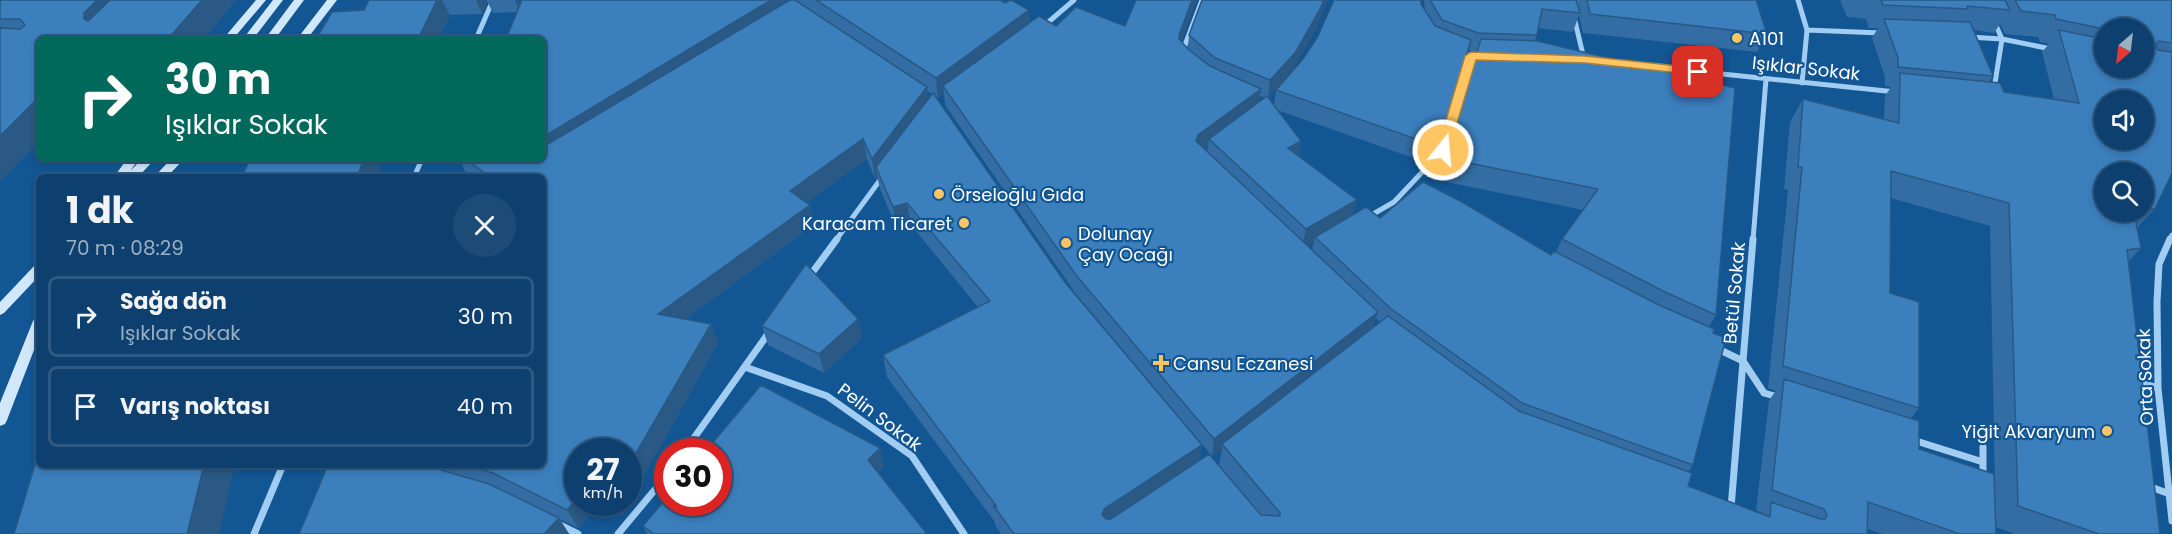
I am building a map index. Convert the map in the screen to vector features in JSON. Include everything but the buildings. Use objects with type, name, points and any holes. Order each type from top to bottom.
[{"type":"main road","points":[[231,36],[261,0]]},
{"type":"main road","points":[[250,36],[278,0]]},
{"type":"main road","points":[[272,36],[299,0]]},
{"type":"main road","points":[[304,36],[332,0]]},
{"type":"main road","points":[[134,174],[146,162]]},
{"type":"main road","points":[[163,174],[175,162]]},
{"type":"main road","points":[[0,310],[36,271]]},
{"type":"main road","points":[[0,420],[36,329]]},
{"type":"street","points":[[477,36],[493,0]]},
{"type":"street","points":[[1035,32],[1074,0]]},
{"type":"street","points":[[1186,62],[1182,55],[1202,0]]},
{"type":"street","points":[[1798,0],[1807,30],[1802,83]]},
{"type":"street","points":[[1572,10],[1585,60]]},
{"type":"street","points":[[1989,10],[2002,39],[1993,91]]},
{"type":"street","points":[[1807,30],[1888,34]]},
{"type":"street","points":[[1956,37],[2002,39],[2059,51]]},
{"type":"street","points":[[1453,49],[1471,56],[1494,57]]},
{"type":"street","points":[[1363,220],[1394,202],[1443,150],[1471,56]]},
{"type":"street","points":[[1573,59],[1596,61]]},
{"type":"street","name":"Işıklar Sokak","points":[[1630,64],[1909,93]]},
{"type":"street","name":"Betül Sokak","points":[[1731,509],[1766,79]]},
{"type":"street","points":[[806,282],[888,170]]},
{"type":"street","points":[[1405,190],[1415,196]]},
{"type":"street","name":"Orta Sokak","points":[[2172,235],[2159,264],[2158,388],[2172,521]]},
{"type":"street","points":[[694,438],[772,329]]},
{"type":"street","points":[[1712,347],[1743,361],[1764,393],[1787,400]]},
{"type":"street","name":"Pelin Sokak","points":[[745,367],[827,396],[912,456],[964,534]]},
{"type":"street","points":[[2134,380],[2158,388]]},
{"type":"street","points":[[1911,439],[1983,462]]},
{"type":"street","points":[[1983,447],[1984,486]]},
{"type":"street","points":[[254,534],[282,468]]},
{"type":"street","points":[[2145,485],[2168,493]]},
{"type":"street","points":[[618,534],[654,491]]},
{"type":"street","points":[[1720,505],[1741,513]]},
{"type":"street","points":[[547,518],[578,534]]},
{"type":"place","name":"A101","points":[[1737,38]]},
{"type":"place","name":"Örseloğlu Gıda","points":[[939,194]]},
{"type":"place","name":"Karacam Ticaret","points":[[964,223]]},
{"type":"place","name":"Dolunay Çay Ocağı","points":[[1066,243]]},
{"type":"place","name":"Cansu Eczanesi","points":[[1161,363]]},
{"type":"place","name":"Yiğit Akvaryum","points":[[2107,431]]},
{"type":"route","points":[[1443,150],[1471,56],[1585,60],[1698,72]]}]
